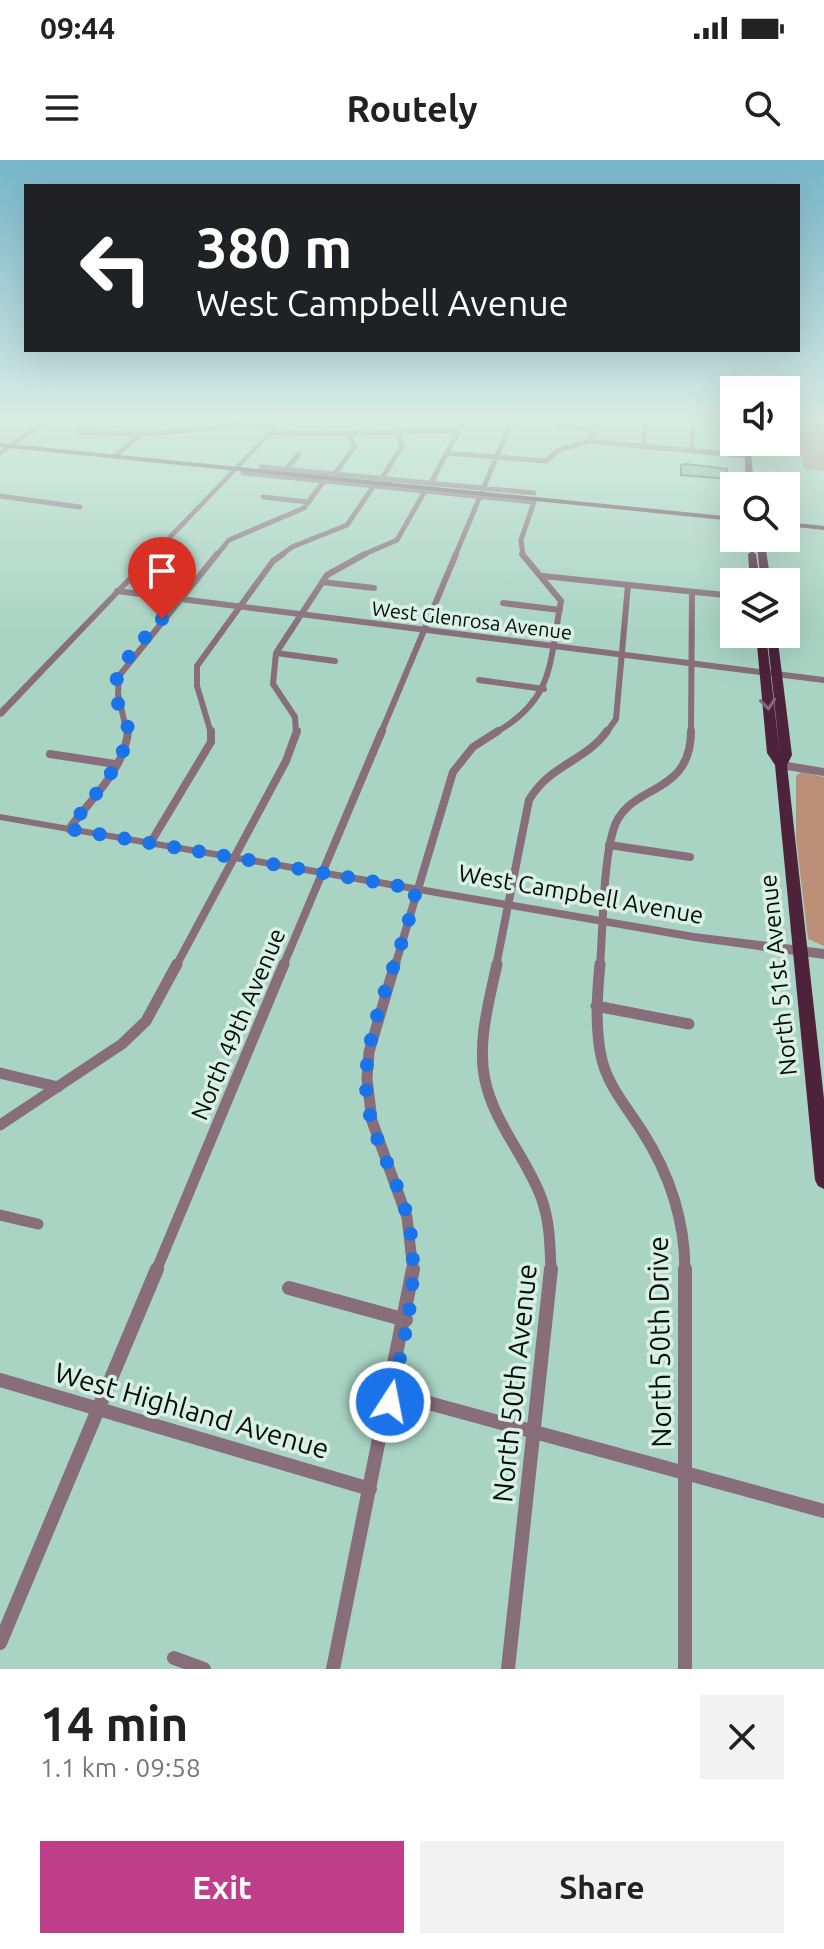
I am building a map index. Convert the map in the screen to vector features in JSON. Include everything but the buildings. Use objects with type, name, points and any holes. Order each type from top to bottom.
[{"type":"main road","points":[[465,490],[720,515]]},
{"type":"main road","points":[[800,523],[824,525]]},
{"type":"main road","name":"North 51st Avenue","points":[[764,648],[771,674]]},
{"type":"main road","name":"North 51st Avenue","points":[[772,648],[773,753],[781,765],[824,1180]]},
{"type":"street","points":[[0,714],[213,490]]},
{"type":"street","points":[[69,829],[124,750],[129,726],[116,698],[116,682],[124,666],[229,540],[294,514],[317,490]]},
{"type":"street","points":[[151,842],[211,742],[212,725],[197,695],[194,681],[197,666],[281,554],[347,525],[372,490]]},
{"type":"street","points":[[0,1125],[122,1044],[146,1021],[286,761],[297,731],[295,717],[273,684],[276,653],[322,582],[337,567],[397,540],[426,490]]},
{"type":"street","points":[[464,490],[481,492]]},
{"type":"street","points":[[333,1669],[413,1279],[407,1216],[372,1129],[366,1080],[369,1052],[416,889],[458,761],[485,738],[521,720],[544,689],[560,610],[557,591],[523,558],[520,546],[534,497],[464,490]]},
{"type":"street","name":"North 49th Avenue","points":[[0,1643],[481,492]]},
{"type":"street","points":[[0,496],[80,507]]},
{"type":"street","points":[[263,497],[308,502]]},
{"type":"street","points":[[543,576],[720,595]]},
{"type":"street","points":[[322,582],[374,588]]},
{"type":"street","name":"North 50th Avenue","points":[[508,1669],[551,1274],[549,1232],[541,1197],[527,1165],[496,1112],[485,1080],[483,1033],[529,800],[539,783],[556,768],[596,747],[609,733],[616,719],[628,585]]},
{"type":"street","name":"West Glenrosa Avenue","points":[[117,591],[824,680]]},
{"type":"street","name":"North 50th Drive","points":[[685,1669],[685,1244],[667,1174],[615,1092],[601,1058],[596,1006],[609,845],[615,824],[626,809],[675,778],[691,753],[692,592]]},
{"type":"street","points":[[503,603],[560,610]]},
{"type":"street","points":[[276,653],[335,661]]},
{"type":"street","points":[[479,680],[544,689]]},
{"type":"street","points":[[50,754],[115,764]]},
{"type":"street","points":[[781,765],[824,772]]},
{"type":"street","name":"West Campbell Avenue","points":[[0,817],[603,921],[824,954]]},
{"type":"street","points":[[609,845],[690,857]]},
{"type":"street","points":[[596,1006],[689,1024]]},
{"type":"street","points":[[0,1073],[58,1087]]},
{"type":"street","points":[[0,1215],[38,1224]]},
{"type":"street","points":[[289,1288],[406,1320]]},
{"type":"street","name":"West Highland Avenue","points":[[0,1380],[370,1489]]},
{"type":"street","points":[[392,1393],[824,1511]]},
{"type":"street","points":[[174,1658],[204,1669]]},
{"type":"shaded area","points":[[801,772],[824,777],[824,946],[808,939],[796,838],[796,776]]},
{"type":"route","points":[[162,619],[124,666],[116,682],[116,698],[129,726],[124,750],[69,829],[416,889],[369,1052],[366,1080],[372,1129],[407,1216],[413,1259],[413,1279],[390,1402]]}]
